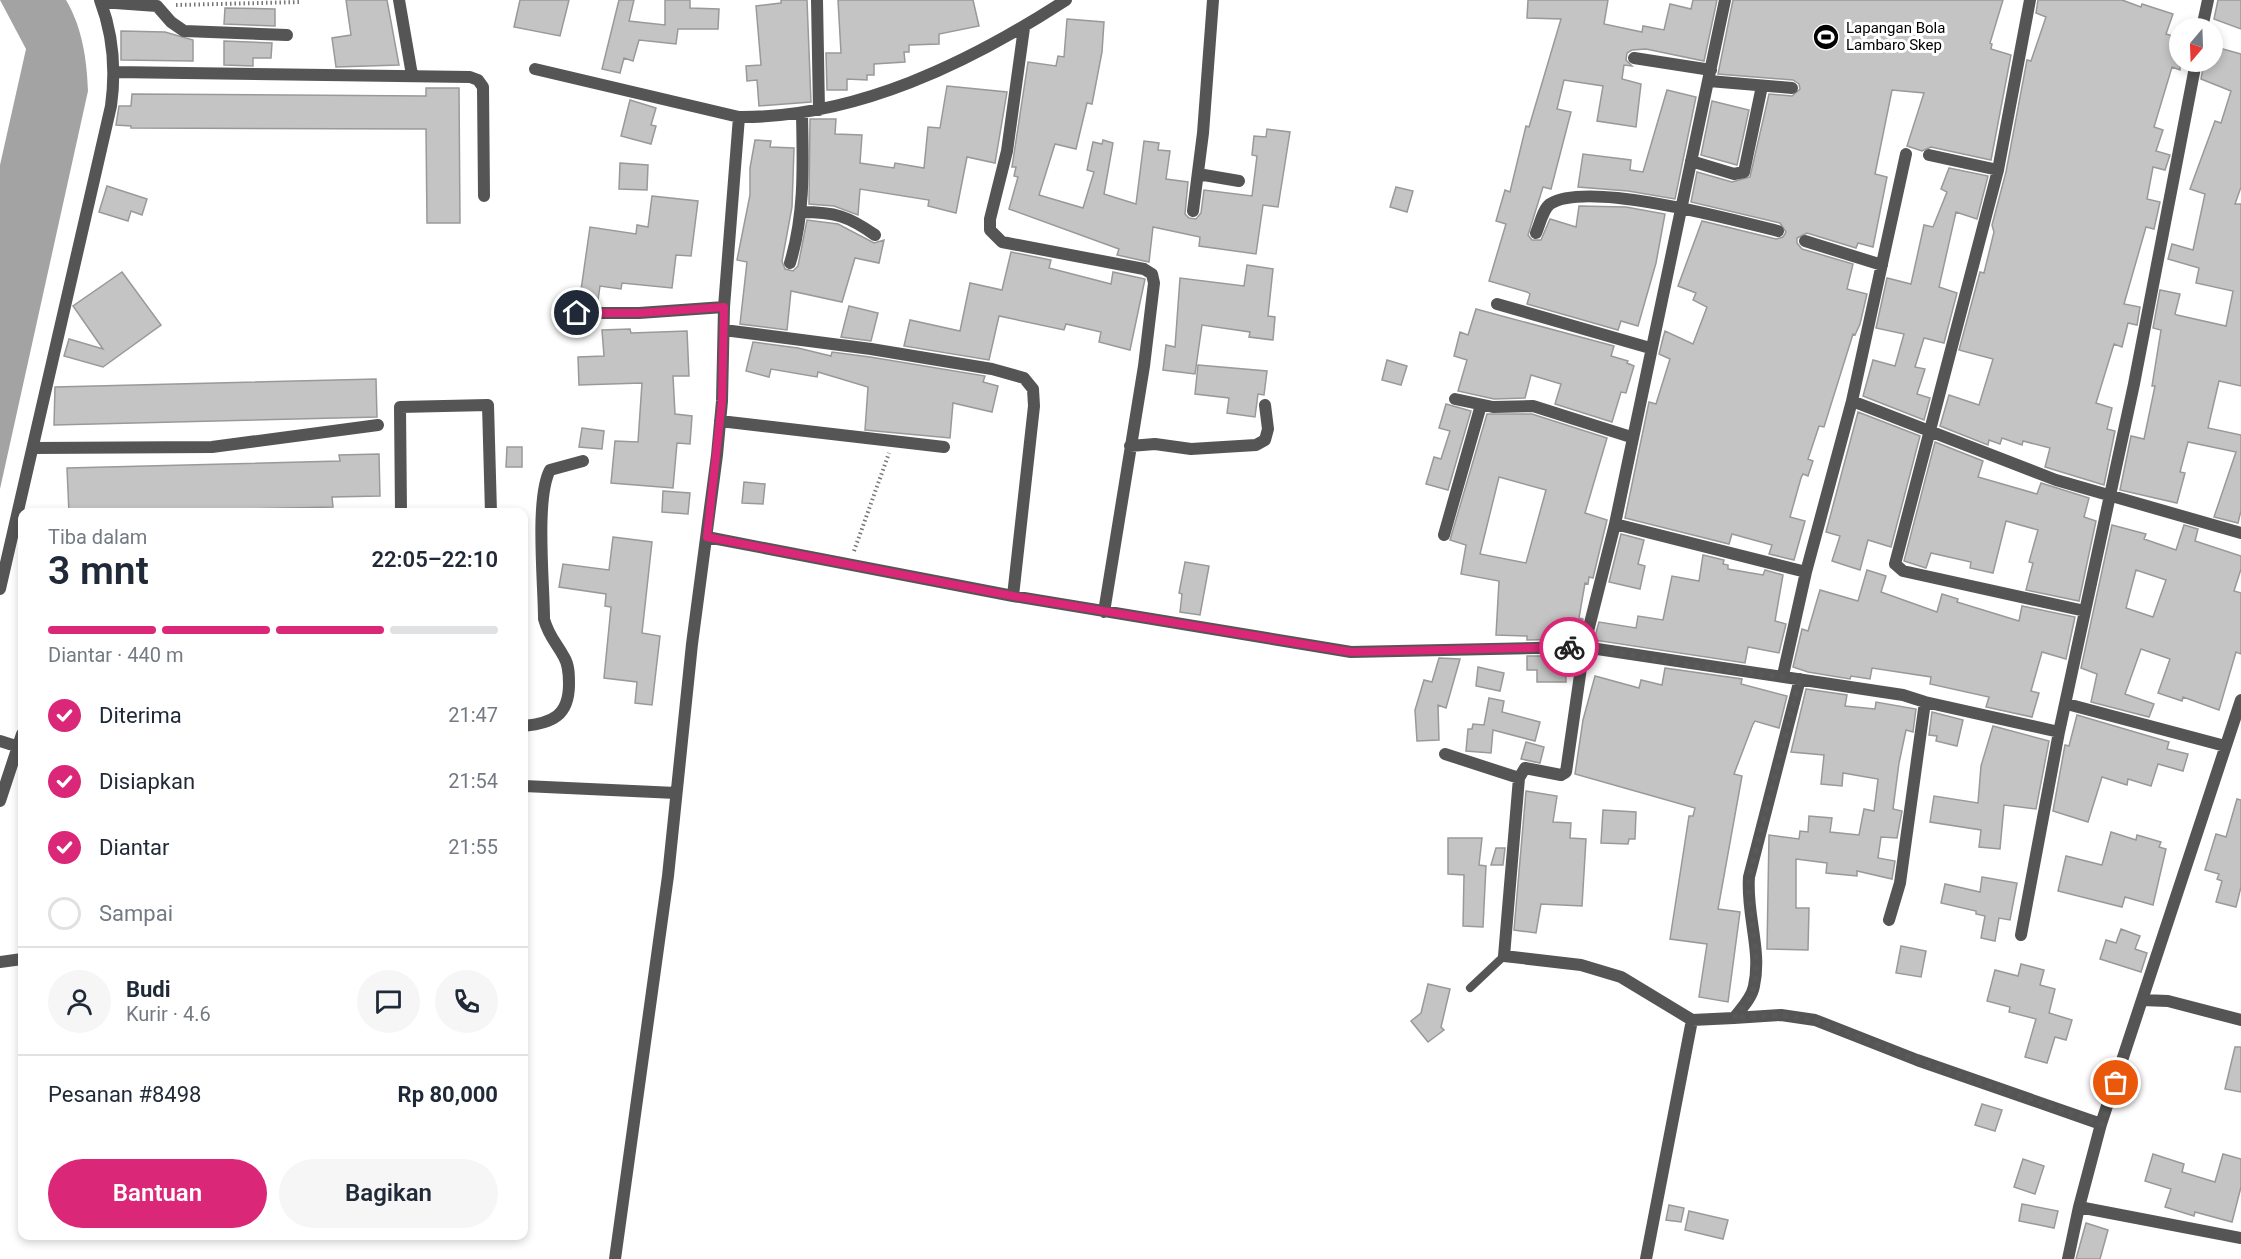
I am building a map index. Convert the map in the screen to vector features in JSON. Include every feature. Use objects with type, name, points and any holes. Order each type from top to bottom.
[{"type":"street","points":[[399,0],[412,75]]},
{"type":"street","points":[[817,0],[819,110]]},
{"type":"street","points":[[535,69],[739,117],[802,114],[912,82],[1023,28],[1066,0]]},
{"type":"street","points":[[1193,212],[1213,0]]},
{"type":"street","points":[[1725,0],[1631,438],[1615,524],[1584,647],[1566,772],[1561,775],[1526,768],[1519,778],[1504,956],[1581,965],[1621,977],[1692,1020],[1780,1015],[1815,1020],[1917,1060],[2102,1124]]},
{"type":"street","points":[[2030,0],[1998,170],[1932,432],[1896,555],[1898,568],[2085,611]]},
{"type":"street","points":[[2204,18],[2208,0]]},
{"type":"street","points":[[19,508],[111,106],[114,72],[110,34],[100,1],[157,6],[171,22],[184,31],[287,35]]},
{"type":"street","points":[[1023,28],[1007,151],[990,219],[990,230],[1002,242],[1119,262],[1152,274],[1154,283],[1144,366],[1104,612]]},
{"type":"street","points":[[1634,58],[1762,86],[1792,88]]},
{"type":"street","points":[[114,72],[470,77],[478,80],[483,87],[484,196]]},
{"type":"street","points":[[2021,935],[2060,732],[2111,496],[2194,72]]},
{"type":"street","points":[[1691,161],[1734,174],[1744,172],[1762,86]]},
{"type":"street","points":[[790,263],[799,232],[801,212],[802,114]]},
{"type":"street","points":[[615,1259],[666,887],[720,421],[724,307],[739,117]]},
{"type":"street","points":[[1783,675],[1806,572],[1852,401],[1906,154]]},
{"type":"street","points":[[1929,155],[1998,170]]},
{"type":"street","points":[[1198,174],[1239,181]]},
{"type":"street","points":[[1536,233],[1547,206],[1555,202],[1581,198],[1616,199],[1680,206],[1778,231]]},
{"type":"street","points":[[801,212],[845,216],[875,236]]},
{"type":"street","points":[[1804,241],[1882,265]]},
{"type":"street","points":[[1497,304],[1650,348]]},
{"type":"street","points":[[577,313],[639,313],[724,307]]},
{"type":"street","points":[[724,330],[871,349],[992,369],[1024,378],[1033,389],[1034,406],[1013,596]]},
{"type":"street","points":[[1455,399],[1481,405],[1533,406],[1631,438]]},
{"type":"street","points":[[1852,401],[2046,476],[2241,533]]},
{"type":"street","points":[[401,508],[400,407],[488,405],[491,508]]},
{"type":"street","points":[[1130,446],[1155,444],[1191,449],[1256,445],[1265,440],[1268,429],[1264,405]]},
{"type":"street","points":[[1444,535],[1481,405]]},
{"type":"street","points":[[720,421],[944,447]]},
{"type":"street","points":[[33,448],[212,447],[378,425]]},
{"type":"street","points":[[528,726],[541,724],[552,719],[563,711],[569,700],[569,670],[564,656],[547,632],[544,619],[543,500],[545,479],[550,470],[558,465],[583,461]]},
{"type":"street","points":[[0,590],[18,513]]},
{"type":"street","points":[[1615,524],[1806,572]]},
{"type":"street","points":[[707,537],[1013,596],[1351,652],[1584,647],[1696,666],[1783,675],[1903,695],[2060,732]]},
{"type":"street","points":[[1734,1018],[1754,987],[1756,950],[1747,900],[1749,877],[1800,679]]},
{"type":"street","points":[[2068,1259],[2079,1207],[2102,1124],[2225,746],[2235,733],[2241,700]]},
{"type":"street","points":[[1889,920],[1900,883],[1925,702]]},
{"type":"street","points":[[2067,704],[2225,746]]},
{"type":"street","points":[[0,741],[18,747]]},
{"type":"street","points":[[0,801],[18,753]]},
{"type":"street","points":[[1445,754],[1519,778]]},
{"type":"street","points":[[528,786],[676,793]]},
{"type":"street","points":[[0,962],[18,960]]},
{"type":"street","points":[[2142,1000],[2168,1001],[2241,1020]]},
{"type":"street","points":[[1646,1259],[1692,1020]]},
{"type":"street","points":[[2079,1207],[2241,1238]]},
{"type":"lane","points":[[1470,988],[1504,956]]},
{"type":"path","points":[[157,6],[301,2]]},
{"type":"path","points":[[849,565],[893,441]]},
{"type":"shaded area","points":[[0,0],[66,0],[83,44],[88,91],[0,489],[0,165],[26,49]]},
{"type":"building","points":[[346,0],[387,0],[399,65],[336,67],[332,38],[351,35]]},
{"type":"building","points":[[520,0],[569,0],[560,36],[514,27]]},
{"type":"building","points":[[619,0],[634,0],[629,21],[665,25],[665,0],[690,0],[690,8],[719,9],[718,29],[678,29],[676,44],[639,40],[633,61],[624,58],[620,73],[602,69]]},
{"type":"building","points":[[781,0],[807,0],[811,102],[759,106],[757,80],[747,81],[746,66],[761,65],[756,6],[781,3]]},
{"type":"building","points":[[838,0],[973,0],[979,26],[939,34],[939,44],[909,45],[909,52],[904,52],[905,62],[874,64],[874,75],[867,75],[867,80],[847,79],[847,90],[827,90],[826,53],[841,53]]},
{"type":"building","points":[[1528,0],[1608,0],[1604,24],[1642,32],[1643,26],[1664,30],[1670,4],[1691,9],[1693,0],[1717,0],[1704,61],[1646,49],[1632,50],[1627,53],[1626,60],[1632,66],[1624,65],[1622,79],[1641,84],[1636,127],[1597,121],[1603,86],[1564,80],[1557,109],[1571,112],[1551,189],[1543,187],[1528,235],[1532,240],[1541,240],[1550,219],[1576,227],[1579,206],[1626,207],[1665,214],[1656,263],[1638,326],[1621,321],[1618,330],[1527,304],[1530,294],[1527,292],[1489,281],[1506,224],[1496,221],[1505,190],[1510,192],[1526,126],[1529,127],[1561,19],[1527,18]]},
{"type":"building","points":[[1733,0],[2003,0],[1990,43],[1992,44],[1991,49],[2011,55],[1991,160],[1931,147],[1922,151],[1907,146],[1924,93],[1892,90],[1875,174],[1887,177],[1873,247],[1858,243],[1856,248],[1807,233],[1797,238],[1797,243],[1802,249],[1853,264],[1847,289],[1867,294],[1860,324],[1855,335],[1853,334],[1824,427],[1819,426],[1808,459],[1813,461],[1808,476],[1803,474],[1801,478],[1790,517],[1805,521],[1794,560],[1769,554],[1772,545],[1732,534],[1729,544],[1625,518],[1649,402],[1656,404],[1670,359],[1659,354],[1665,331],[1693,344],[1707,307],[1693,300],[1696,293],[1678,286],[1702,221],[1776,239],[1783,237],[1786,232],[1780,223],[1691,202],[1697,172],[1732,182],[1750,177],[1769,94],[1792,96],[1800,89],[1799,84],[1793,80],[1718,74]]},
{"type":"building","points":[[2038,0],[2122,0],[2173,14],[2172,18],[2169,18],[2166,34],[2169,35],[2170,72],[2154,127],[2163,130],[2156,151],[2170,155],[2165,170],[2153,167],[2147,199],[2160,202],[2154,229],[2146,227],[2124,304],[2140,307],[2137,325],[2128,323],[2122,347],[2114,344],[2096,403],[2112,408],[2107,429],[2115,431],[2104,485],[2045,467],[2050,448],[2023,441],[2022,445],[2002,438],[2000,444],[1989,440],[1988,445],[1940,426],[1949,395],[1979,405],[1993,359],[1959,350],[1980,272],[1984,273],[1994,232],[1992,225],[2006,172],[2027,60],[2031,61],[2046,17],[2036,13]]},
{"type":"building","points":[[2218,0],[2241,0],[2241,29],[2223,22],[2223,18],[2214,18]]},
{"type":"building","points":[[225,8],[275,9],[275,26],[224,24]]},
{"type":"building","points":[[1067,19],[1104,22],[1102,52],[1092,104],[1087,103],[1076,149],[1055,144],[1039,195],[1083,208],[1094,172],[1087,170],[1093,142],[1102,144],[1103,140],[1113,143],[1104,194],[1136,204],[1144,141],[1159,143],[1158,150],[1170,151],[1166,179],[1188,182],[1185,214],[1189,218],[1196,219],[1201,213],[1204,190],[1252,196],[1257,156],[1252,155],[1254,136],[1266,137],[1267,129],[1290,132],[1278,207],[1263,205],[1256,254],[1199,246],[1200,237],[1153,227],[1149,262],[1117,255],[1119,249],[1009,209],[1018,177],[1014,176],[1016,167],[1012,167],[1028,62],[1056,66],[1058,56],[1064,57]]},
{"type":"building","points":[[121,31],[165,32],[193,40],[193,61],[121,60]]},
{"type":"building","points":[[224,41],[272,43],[271,58],[253,58],[253,66],[224,65]]},
{"type":"building","points":[[2223,49],[2241,54],[2241,187],[2235,204],[2241,204],[2241,386],[2219,381],[2208,428],[2241,435],[2241,511],[2238,523],[2214,517],[2236,452],[2188,442],[2180,472],[2185,473],[2177,503],[2120,490],[2131,436],[2144,439],[2155,386],[2152,386],[2161,330],[2153,328],[2160,290],[2180,294],[2175,314],[2226,326],[2233,291],[2196,283],[2199,268],[2168,259],[2172,244],[2193,250],[2205,194],[2190,189],[2215,121],[2221,123],[2231,91],[2201,79],[2202,72],[2223,72]]},
{"type":"building","points":[[947,86],[1007,92],[995,163],[967,157],[956,213],[928,206],[929,200],[860,189],[858,215],[834,206],[809,204],[810,119],[836,119],[835,134],[862,135],[860,163],[894,168],[895,163],[924,168],[928,127],[940,128]]},
{"type":"building","points":[[426,88],[459,88],[460,223],[427,223],[426,129],[131,128],[131,126],[116,125],[119,106],[131,106],[132,94],[426,96]]},
{"type":"building","points":[[1667,90],[1696,97],[1675,199],[1628,191],[1578,187],[1583,154],[1631,160],[1630,170],[1643,172]]},
{"type":"building","points":[[630,100],[656,108],[651,125],[656,126],[651,144],[621,136]]},
{"type":"building","points":[[1712,101],[1749,110],[1737,165],[1701,155]]},
{"type":"building","points":[[755,140],[771,141],[770,147],[794,148],[792,207],[782,261],[785,269],[793,271],[798,266],[807,220],[838,224],[874,243],[884,240],[879,263],[855,258],[842,302],[791,291],[787,330],[740,324],[747,262],[737,260],[750,195],[750,168]]},
{"type":"building","points":[[620,163],[648,165],[647,190],[619,189]]},
{"type":"building","points":[[1949,168],[1988,176],[1977,219],[1956,212],[1939,287],[1957,293],[1944,343],[1924,338],[1915,367],[1925,369],[1917,394],[1930,398],[1924,420],[1863,396],[1873,360],[1895,366],[1904,334],[1876,328],[1887,278],[1911,284],[1924,225],[1933,227],[1947,192],[1941,189]]},
{"type":"building","points":[[107,186],[147,199],[142,215],[131,211],[128,221],[99,212]]},
{"type":"building","points":[[1396,187],[1413,191],[1407,212],[1390,207]]},
{"type":"building","points":[[652,196],[698,201],[691,256],[676,255],[672,288],[622,283],[621,289],[600,286],[598,300],[580,297],[590,227],[636,234],[637,225],[648,227]]},
{"type":"building","points":[[1011,252],[1051,260],[1049,268],[1111,284],[1113,272],[1145,279],[1130,350],[1099,342],[1101,332],[1066,324],[1064,330],[999,316],[989,360],[904,346],[910,320],[960,331],[970,283],[1002,290]]},
{"type":"building","points":[[1247,265],[1273,269],[1268,316],[1275,317],[1273,340],[1249,337],[1250,332],[1202,325],[1195,374],[1163,370],[1166,345],[1175,347],[1180,278],[1244,286]]},
{"type":"building","points":[[122,272],[161,325],[103,367],[64,356],[69,339],[103,349],[73,306]]},
{"type":"building","points":[[849,306],[878,313],[871,341],[841,337]]},
{"type":"building","points":[[1476,309],[1614,346],[1611,356],[1628,361],[1627,363],[1634,366],[1626,393],[1621,392],[1612,422],[1555,404],[1561,384],[1531,375],[1525,398],[1494,399],[1458,391],[1467,360],[1454,356],[1460,332],[1468,335]]},
{"type":"building","points":[[630,329],[631,333],[687,331],[689,376],[673,376],[675,414],[692,416],[690,444],[677,443],[673,488],[611,483],[615,441],[638,442],[642,383],[579,385],[578,357],[604,356],[602,330]]},
{"type":"building","points":[[753,342],[798,348],[831,356],[832,352],[985,376],[983,382],[998,386],[992,412],[953,403],[950,438],[865,430],[868,387],[818,372],[817,377],[771,369],[769,377],[746,371]]},
{"type":"building","points":[[1387,360],[1407,366],[1401,385],[1382,380]]},
{"type":"building","points":[[1198,365],[1267,371],[1264,395],[1258,394],[1255,417],[1227,413],[1229,398],[1195,394]]},
{"type":"building","points":[[376,379],[377,417],[54,425],[55,387]]},
{"type":"building","points":[[1446,404],[1471,411],[1448,490],[1426,484],[1434,457],[1441,459],[1450,431],[1439,428]]},
{"type":"building","points":[[1858,412],[1920,436],[1891,547],[1868,540],[1860,570],[1832,561],[1840,536],[1826,532]]},
{"type":"building","points":[[1487,414],[1532,414],[1607,438],[1585,513],[1607,520],[1593,578],[1589,577],[1588,584],[1585,583],[1579,618],[1583,619],[1578,639],[1527,640],[1527,636],[1496,635],[1499,581],[1461,574],[1466,545],[1450,540]],"holes":[[[1499,477],[1546,490],[1526,563],[1480,554]]]},
{"type":"building","points":[[582,428],[604,431],[602,449],[579,447]]},
{"type":"building","points":[[1935,442],[1983,461],[1978,477],[2037,494],[2041,483],[2089,498],[2084,517],[2096,521],[2079,601],[2026,590],[2033,563],[2029,562],[2038,530],[2006,521],[1993,573],[1970,568],[1971,562],[1931,553],[1926,568],[1904,561]]},
{"type":"building","points":[[507,447],[522,447],[522,467],[506,467]]},
{"type":"building","points":[[379,454],[380,496],[332,497],[333,507],[69,508],[67,468],[340,461],[339,455]]},
{"type":"building","points":[[744,482],[765,484],[763,504],[742,503]]},
{"type":"building","points":[[663,491],[690,493],[688,514],[662,512]]},
{"type":"building","points":[[2112,525],[2146,534],[2144,539],[2176,550],[2184,525],[2198,529],[2195,541],[2241,556],[2241,569],[2234,591],[2241,593],[2241,654],[2236,652],[2219,710],[2183,697],[2182,701],[2158,693],[2170,659],[2141,649],[2125,694],[2154,704],[2149,717],[2091,702],[2097,674],[2081,668]],"holes":[[[2136,570],[2166,580],[2153,617],[2126,608]]]},
{"type":"building","points":[[1621,534],[1644,540],[1638,564],[1645,566],[1640,589],[1609,582]]},
{"type":"building","points":[[613,537],[652,542],[642,633],[660,636],[652,705],[635,703],[637,682],[604,678],[611,607],[605,606],[606,594],[559,587],[563,564],[609,570]]},
{"type":"building","points":[[1703,555],[1724,560],[1723,564],[1728,565],[1728,569],[1763,575],[1765,570],[1783,575],[1775,621],[1786,624],[1779,653],[1748,647],[1745,663],[1594,640],[1599,622],[1636,628],[1638,616],[1663,620],[1672,576],[1699,581]]},
{"type":"building","points":[[1185,562],[1209,566],[1200,615],[1180,612],[1182,594],[1179,593]]},
{"type":"building","points":[[1867,570],[1886,576],[1881,592],[1937,612],[1942,594],[1958,599],[1957,602],[2019,621],[2022,606],[2075,617],[2066,659],[2042,652],[2031,691],[2039,693],[2032,717],[1986,707],[1989,697],[1930,684],[1931,677],[1872,668],[1870,679],[1851,676],[1850,679],[1808,672],[1793,667],[1802,629],[1808,631],[1820,590],[1858,601]]},
{"type":"building","points":[[1527,656],[1565,656],[1566,682],[1537,682],[1537,670],[1527,670]]},
{"type":"building","points":[[1439,658],[1460,659],[1446,708],[1438,705],[1439,740],[1417,741],[1415,710],[1424,680],[1432,682]]},
{"type":"building","points":[[1478,667],[1504,673],[1500,691],[1476,686]]},
{"type":"building","points":[[1665,668],[1742,679],[1741,684],[1787,696],[1779,728],[1755,721],[1734,774],[1742,776],[1718,909],[1740,912],[1728,1002],[1699,997],[1707,944],[1670,939],[1689,816],[1693,816],[1695,808],[1575,774],[1583,720],[1595,676],[1639,688],[1641,680],[1662,685]]},
{"type":"building","points":[[1806,689],[1847,695],[1845,706],[1875,709],[1876,702],[1916,709],[1913,732],[1906,730],[1899,763],[1893,809],[1902,811],[1897,838],[1881,837],[1878,858],[1895,861],[1892,879],[1857,871],[1857,876],[1826,873],[1827,863],[1796,859],[1796,908],[1809,908],[1808,950],[1767,949],[1769,835],[1799,839],[1800,831],[1808,832],[1809,816],[1832,818],[1830,832],[1859,835],[1864,809],[1874,811],[1878,779],[1843,773],[1842,786],[1821,784],[1824,755],[1791,752]]},
{"type":"building","points":[[1489,698],[1504,701],[1502,712],[1540,722],[1535,741],[1493,730],[1491,753],[1466,751],[1468,729],[1472,729],[1473,724],[1484,725]]},
{"type":"building","points":[[1932,712],[1963,720],[1957,746],[1936,741],[1937,736],[1929,735]]},
{"type":"building","points":[[2077,715],[2169,742],[2167,749],[2188,754],[2183,771],[2158,764],[2151,786],[2128,779],[2127,785],[2102,777],[2088,822],[2053,811],[2065,745],[2069,746]]},
{"type":"building","points":[[1993,726],[2049,741],[2036,809],[2004,805],[2000,849],[1979,847],[1981,830],[1930,822],[1934,796],[1978,803],[1981,766]]},
{"type":"building","points":[[1526,742],[1544,747],[1540,763],[1521,759]]},
{"type":"building","points":[[1526,791],[1557,796],[1553,822],[1571,823],[1570,838],[1586,839],[1582,906],[1541,904],[1536,933],[1514,930]]},
{"type":"building","points":[[2237,799],[2241,800],[2241,887],[2236,907],[2216,902],[2222,881],[2217,879],[2219,874],[2205,870],[2216,834],[2226,837]]},
{"type":"building","points":[[1603,810],[1636,812],[1635,839],[1629,839],[1628,844],[1601,843]]},
{"type":"building","points":[[2111,832],[2136,840],[2137,835],[2161,842],[2159,847],[2166,849],[2153,905],[2125,897],[2122,907],[2058,891],[2066,856],[2102,865]]},
{"type":"building","points":[[1448,838],[1482,838],[1479,865],[1486,866],[1483,927],[1463,926],[1464,875],[1448,874]]},
{"type":"building","points":[[1496,848],[1505,848],[1503,865],[1491,865]]},
{"type":"building","points":[[1982,877],[2017,883],[2010,920],[1999,918],[1995,941],[1981,938],[1985,916],[1976,914],[1976,911],[1941,903],[1945,884],[1980,892]]},
{"type":"building","points":[[2121,929],[2140,936],[2135,949],[2147,953],[2141,972],[2100,959],[2106,940],[2116,943]]},
{"type":"building","points":[[1901,946],[1926,951],[1921,977],[1896,973]]},
{"type":"building","points":[[2021,964],[2044,970],[2040,985],[2055,989],[2049,1013],[2072,1020],[2066,1040],[2055,1037],[2047,1063],[2025,1057],[2036,1019],[2009,1012],[2010,1007],[1987,1001],[1995,970],[2018,976]]},
{"type":"building","points":[[1428,984],[1450,989],[1441,1027],[1444,1030],[1428,1042],[1411,1021],[1421,1013]]},
{"type":"building","points":[[2235,1047],[2241,1047],[2241,1092],[2225,1089]]},
{"type":"building","points":[[1982,1104],[2002,1110],[1995,1131],[1975,1125]]},
{"type":"building","points":[[2153,1154],[2184,1164],[2182,1172],[2215,1182],[2223,1154],[2241,1159],[2241,1187],[2232,1222],[2195,1212],[2194,1216],[2165,1207],[2171,1189],[2145,1181]]},
{"type":"building","points":[[2023,1159],[2044,1166],[2035,1194],[2014,1187]]},
{"type":"building","points":[[2022,1204],[2058,1211],[2054,1228],[2019,1221]]},
{"type":"building","points":[[1669,1205],[1684,1208],[1681,1222],[1666,1220]]},
{"type":"building","points":[[1689,1211],[1728,1220],[1723,1239],[1685,1230]]},
{"type":"building","points":[[2086,1223],[2108,1230],[2100,1259],[2076,1259]]},
{"type":"way so far","points":[[1569,647],[1584,647],[1696,666],[1783,675],[1800,679],[1757,838],[1749,877],[1747,900],[1756,950],[1754,987],[1734,1018],[1780,1015],[1815,1020],[1917,1060],[2102,1124],[2116,1083]]},
{"type":"place","name":"Lapangan Bola Lambaro Skep","points":[[1826,37]]},
{"type":"route","points":[[577,313],[639,313],[724,307],[722,401],[707,537],[1013,596],[1254,638],[1351,652],[1569,647]]}]
